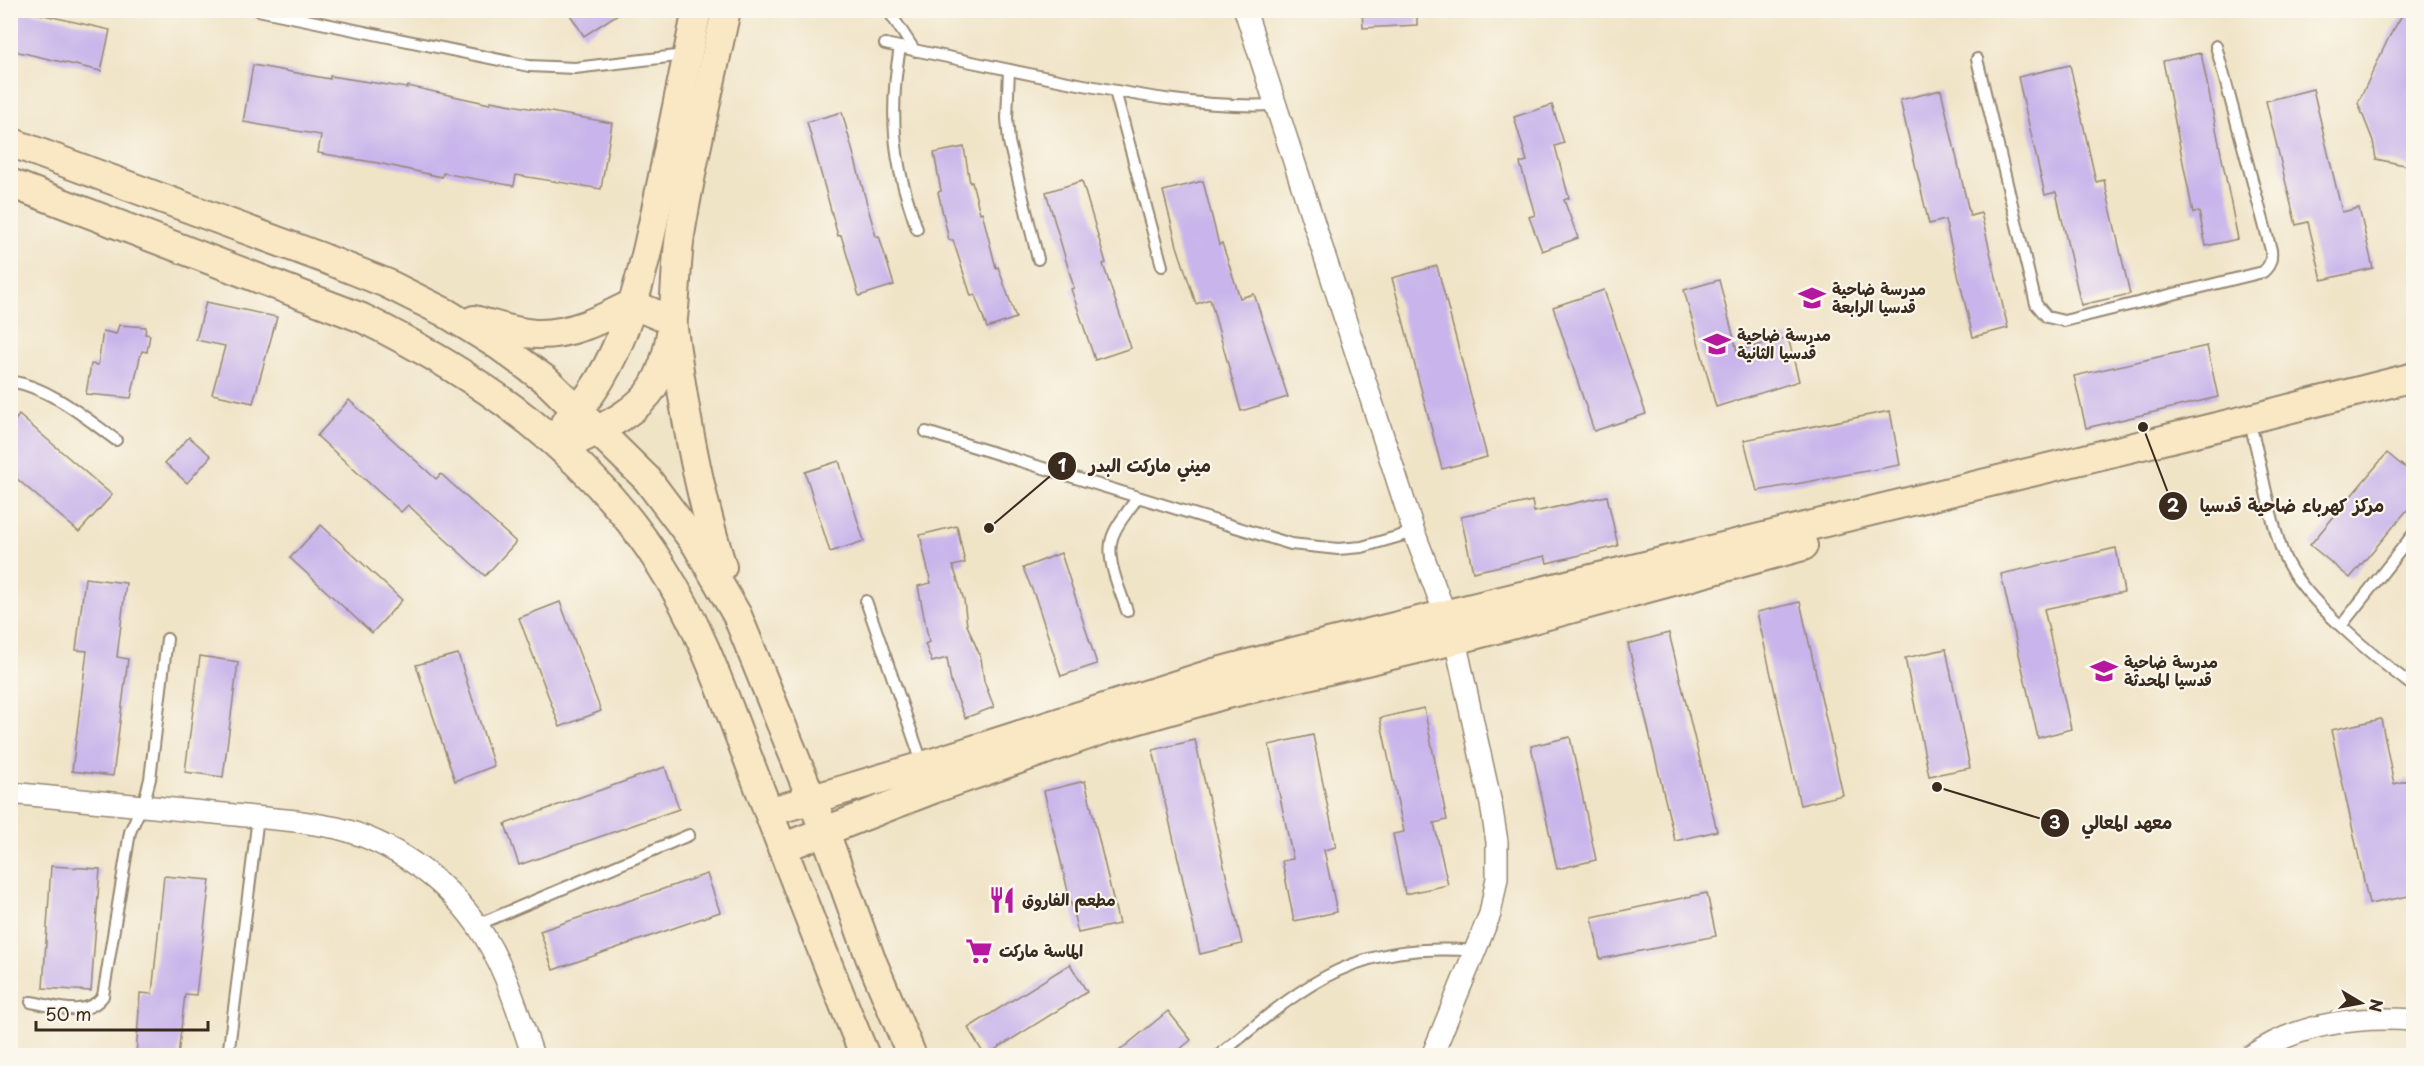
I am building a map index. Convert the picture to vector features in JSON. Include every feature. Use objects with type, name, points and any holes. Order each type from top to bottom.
[{"type":"street","points":[[588,421],[604,371],[632,304],[652,228],[697,10]]},
{"type":"street","points":[[556,443],[588,421],[637,406],[652,388],[664,367],[672,321],[680,234],[726,10]]},
{"type":"street","points":[[1245,10],[1414,532],[1455,640],[1491,804],[1497,842],[1495,887],[1490,914],[1432,1056]]},
{"type":"street","points":[[10,142],[386,283],[446,313],[514,357],[547,381],[647,479],[696,544],[737,615]]},
{"type":"street","points":[[10,183],[362,318],[417,345],[468,376],[518,411],[556,443],[617,505],[662,567],[698,635],[865,1056]]},
{"type":"street","points":[[632,304],[672,321]]},
{"type":"street","points":[[446,313],[537,334],[569,332],[599,321],[632,304]]},
{"type":"street","points":[[672,321],[682,395],[696,469],[714,543],[737,615],[825,832],[870,957],[912,1056]]},
{"type":"street","points":[[769,812],[812,799],[928,778],[1216,685],[1327,657],[1445,614],[2040,478],[2397,393],[2414,377]]},
{"type":"street","points":[[1327,657],[1455,640],[1826,540],[2040,478]]},
{"type":"street","points":[[782,848],[825,832],[928,778]]},
{"type":"street","points":[[10,793],[296,821],[338,828],[379,843],[416,864],[433,878],[449,892],[477,925],[497,960],[533,1056]]},
{"type":"street","points":[[2251,1056],[2262,1048],[2304,1030],[2350,1020],[2386,1018],[2414,1020]]},
{"type":"lane","points":[[258,10],[528,66],[575,68],[688,55]]},
{"type":"lane","points":[[888,10],[915,51]]},
{"type":"lane","points":[[885,44],[1115,91],[1206,105],[1275,105]]},
{"type":"lane","points":[[1977,59],[2036,304],[2047,317],[2064,321],[2263,272],[2271,262],[2271,250],[2216,45]]},
{"type":"lane","points":[[900,47],[895,91],[897,150],[900,172],[917,229]]},
{"type":"lane","points":[[1009,70],[1007,102],[1009,142],[1038,259]]},
{"type":"lane","points":[[1115,91],[1162,266]]},
{"type":"lane","points":[[10,381],[35,388],[54,397],[116,440]]},
{"type":"lane","points":[[2251,427],[2284,558],[2305,589],[2341,626],[2414,687]]},
{"type":"lane","points":[[926,432],[1267,539],[1315,548],[1362,547],[1414,532]]},
{"type":"lane","points":[[1127,611],[1112,562],[1110,542],[1114,532],[1137,498]]},
{"type":"lane","points":[[2341,626],[2414,533]]},
{"type":"lane","points":[[866,601],[928,778]]},
{"type":"lane","points":[[31,1002],[78,1010],[88,1009],[97,1004],[103,996],[130,831],[150,779],[167,639]]},
{"type":"lane","points":[[228,1056],[258,817]]},
{"type":"lane","points":[[477,925],[689,835]]},
{"type":"lane","points":[[1218,1056],[1290,996],[1348,965],[1379,955],[1411,950],[1443,948],[1476,951]]},
{"type":"building","points":[[10,10],[22,10],[110,30],[101,71],[10,50]]},
{"type":"building","points":[[567,10],[624,10],[584,36]]},
{"type":"building","points":[[1362,10],[1417,10],[1417,25],[1363,28]]},
{"type":"building","points":[[2405,10],[2414,10],[2414,167],[2376,159],[2373,141],[2358,103],[2389,37]]},
{"type":"building","points":[[2201,53],[2238,239],[2206,246],[2199,212],[2193,213],[2163,61]]},
{"type":"building","points":[[253,65],[330,79],[330,76],[407,88],[408,86],[490,104],[490,101],[612,123],[601,189],[516,175],[514,186],[443,173],[442,177],[318,153],[321,135],[243,122]]},
{"type":"building","points":[[2070,65],[2096,182],[2104,180],[2130,294],[2081,305],[2056,192],[2045,195],[2018,77]]},
{"type":"building","points":[[2313,89],[2342,212],[2359,208],[2373,268],[2322,280],[2308,222],[2296,225],[2266,101]]},
{"type":"building","points":[[1941,90],[1970,216],[1981,213],[2008,328],[1973,337],[1945,220],[1929,224],[1900,100]]},
{"type":"building","points":[[1552,105],[1564,143],[1555,146],[1569,198],[1564,200],[1578,238],[1542,251],[1529,217],[1535,215],[1520,163],[1527,161],[1514,117]]},
{"type":"building","points":[[842,112],[876,237],[879,236],[894,285],[859,296],[841,235],[838,236],[807,122]]},
{"type":"building","points":[[964,147],[970,183],[972,182],[980,213],[982,212],[996,268],[998,267],[1016,318],[987,328],[975,295],[971,296],[953,240],[949,240],[938,192],[941,191],[934,153]]},
{"type":"building","points":[[1082,181],[1106,263],[1103,264],[1131,348],[1095,360],[1071,289],[1074,288],[1046,192]]},
{"type":"building","points":[[1203,181],[1219,245],[1222,243],[1240,298],[1254,294],[1288,397],[1241,411],[1210,299],[1196,304],[1177,246],[1163,191]]},
{"type":"building","points":[[1437,266],[1487,457],[1442,469],[1392,278]]},
{"type":"building","name":"مدرسة ضاحية قدسيا الثانية","points":[[1719,280],[1737,351],[1788,337],[1799,381],[1716,407],[1684,290]]},
{"type":"building","points":[[1604,290],[1646,414],[1594,431],[1553,307]]},
{"type":"building","points":[[206,302],[277,317],[253,403],[212,394],[225,346],[196,340]]},
{"type":"building","points":[[119,325],[146,327],[145,334],[150,335],[147,352],[142,351],[140,357],[131,398],[86,394],[91,364],[98,365],[103,331],[116,334]]},
{"type":"building","points":[[2207,346],[2218,397],[2086,428],[2074,376]]},
{"type":"building","points":[[349,400],[436,479],[441,474],[516,542],[485,576],[408,505],[401,512],[317,436]]},
{"type":"building","points":[[1890,411],[1900,465],[1757,491],[1744,440]]},
{"type":"building","points":[[19,415],[112,495],[79,532],[10,473],[10,427]]},
{"type":"building","points":[[189,437],[211,456],[187,483],[165,463]]},
{"type":"building","points":[[2387,453],[2414,475],[2414,502],[2350,578],[2310,545]]},
{"type":"building","points":[[839,461],[864,541],[830,552],[805,472]]},
{"type":"building","points":[[1607,496],[1618,546],[1547,563],[1545,556],[1473,572],[1461,517],[1532,501],[1534,512]]},
{"type":"building","points":[[321,525],[402,600],[372,633],[290,558]]},
{"type":"building","points":[[957,526],[965,563],[953,566],[964,600],[967,625],[981,658],[984,681],[994,707],[965,718],[951,682],[947,658],[932,662],[925,644],[929,642],[918,586],[931,583],[920,535]]},
{"type":"building","points":[[2116,548],[2124,592],[2044,609],[2071,729],[2038,738],[2001,574]]},
{"type":"building","points":[[1061,553],[1097,664],[1061,676],[1036,599],[1023,568]]},
{"type":"building","points":[[85,578],[126,583],[117,657],[128,659],[113,776],[72,771],[87,651],[76,650]]},
{"type":"building","points":[[560,602],[601,711],[560,727],[519,618]]},
{"type":"building","points":[[1800,602],[1843,795],[1800,805],[1757,612]]},
{"type":"building","points":[[1669,633],[1717,831],[1675,841],[1628,644]]},
{"type":"building","points":[[1946,649],[1970,768],[1929,776],[1905,658]]},
{"type":"building","points":[[458,654],[494,766],[455,781],[416,665]]},
{"type":"building","points":[[200,656],[238,662],[223,777],[185,772]]},
{"type":"building","points":[[1424,708],[1447,820],[1434,823],[1448,885],[1405,894],[1393,834],[1404,832],[1380,718]]},
{"type":"building","points":[[2381,719],[2394,784],[2409,780],[2414,801],[2414,895],[2369,904],[2331,730]]},
{"type":"building","points":[[1313,735],[1336,847],[1324,850],[1337,912],[1294,921],[1282,861],[1293,859],[1269,745]]},
{"type":"building","points":[[1570,737],[1596,860],[1557,869],[1531,746]]},
{"type":"building","points":[[1195,740],[1242,944],[1200,954],[1153,750]]},
{"type":"building","points":[[665,767],[679,809],[519,865],[505,824]]},
{"type":"building","points":[[1085,781],[1119,924],[1078,933],[1044,791]]},
{"type":"building","points":[[51,866],[100,869],[91,991],[43,988]]},
{"type":"building","points":[[707,874],[720,912],[553,970],[540,931]]},
{"type":"building","points":[[164,876],[210,880],[196,995],[185,994],[178,1056],[136,1056],[140,993],[152,994]]},
{"type":"building","points":[[1707,893],[1716,936],[1600,959],[1592,917]]},
{"type":"building","points":[[1070,964],[1087,992],[985,1056],[968,1028]]},
{"type":"building","points":[[1168,1011],[1191,1040],[1172,1056],[1113,1056]]},
{"type":"place","name":"مدرسة ضاحية قدسيا الرابعة","points":[[1812,298]]},
{"type":"place","name":"مدرسة ضاحية قدسيا الثانية","points":[[1717,344]]},
{"type":"place","name":"مركز كهرباء ضاحية قدسيا","points":[[2143,427]]},
{"type":"place","name":"ميني ماركت البدر","points":[[989,528]]},
{"type":"place","name":"مدرسة ضاحية قدسيا المحدثة","points":[[2104,671]]},
{"type":"place","name":"معهد المعالي","points":[[1937,787]]},
{"type":"place","name":"مطعم الفاروق","points":[[1002,900]]},
{"type":"place","name":"الماسة ماركت","points":[[979,951]]}]
